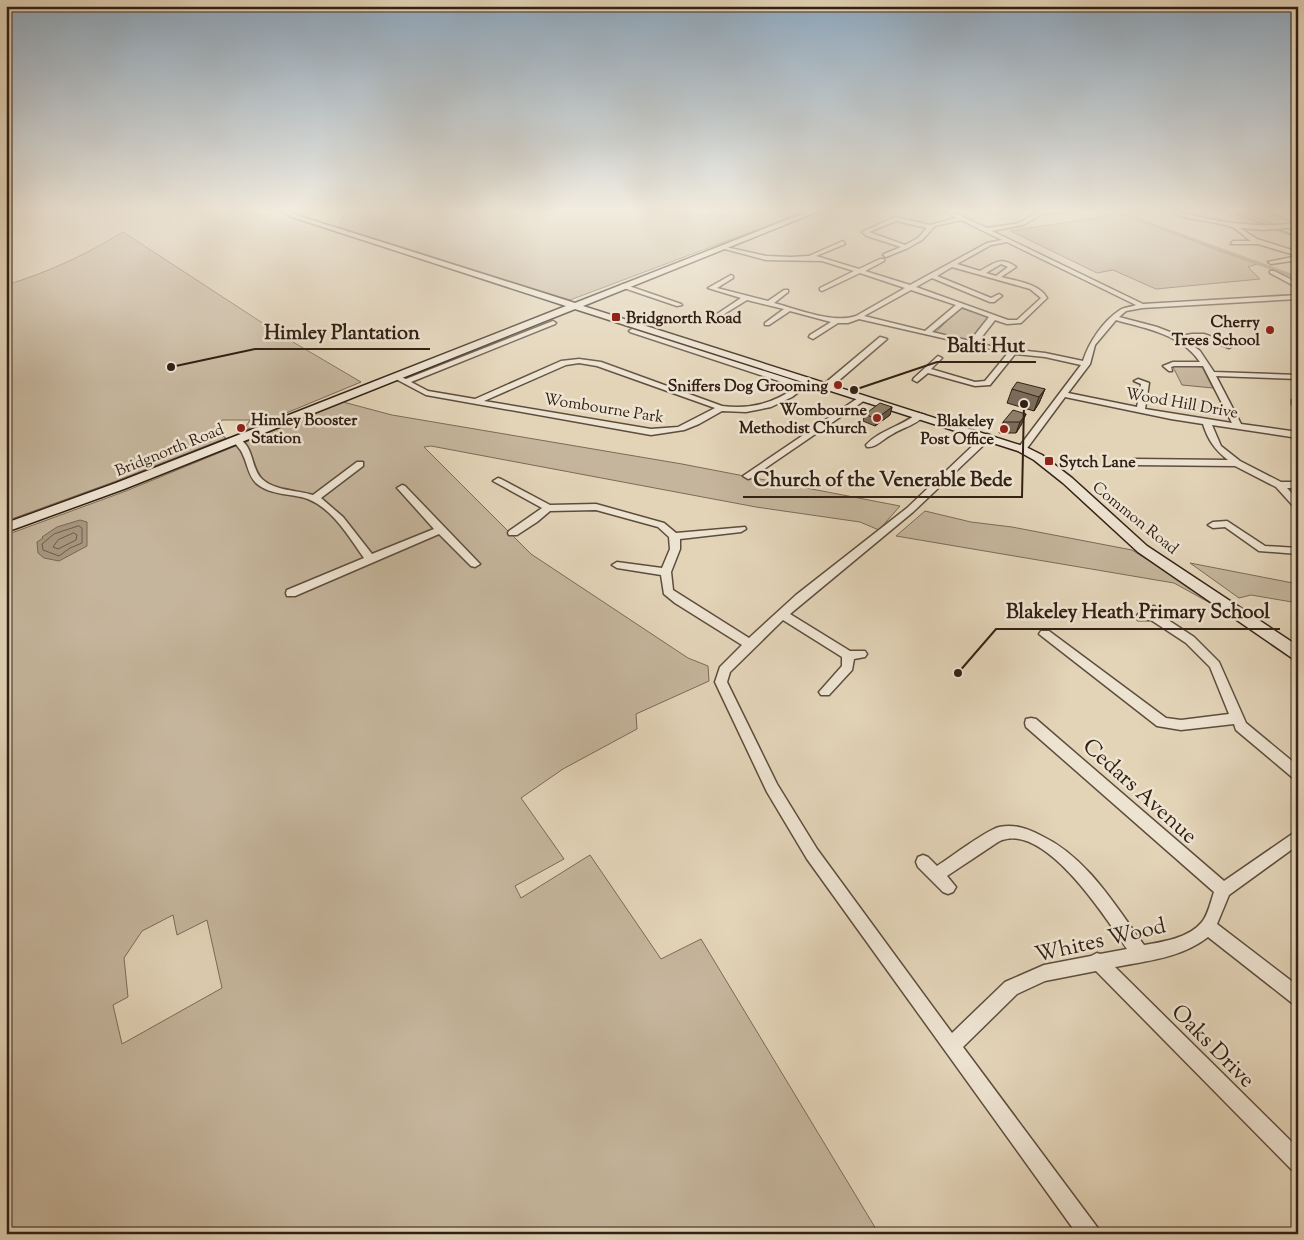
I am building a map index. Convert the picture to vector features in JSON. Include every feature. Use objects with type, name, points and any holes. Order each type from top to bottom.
[{"type":"street","name":"Common Road","points":[[458,268],[575,305],[639,331],[806,383],[827,386],[1022,449],[1059,475],[1125,535],[1156,560],[1188,578],[1298,654]]},
{"type":"street","name":"Bridgnorth Road","points":[[6,528],[61,509],[331,403],[400,380],[511,335],[575,305],[669,268]]},
{"type":"street","points":[[853,268],[961,304],[1007,322],[1019,322],[1044,298],[1042,294],[1032,288],[961,268]]},
{"type":"street","points":[[822,289],[863,268]]},
{"type":"street","points":[[731,278],[712,288],[836,322],[848,321],[947,268]]},
{"type":"street","points":[[980,274],[991,268]]},
{"type":"street","points":[[996,278],[1012,268]]},
{"type":"street","points":[[1065,268],[1142,306]]},
{"type":"street","points":[[1272,272],[1298,286]]},
{"type":"street","points":[[932,276],[992,301],[999,296]]},
{"type":"street","points":[[623,286],[675,302]]},
{"type":"street","points":[[769,303],[782,292]]},
{"type":"street","points":[[1022,449],[1086,364],[1092,345],[1114,318],[1124,310],[1142,306],[1298,297]]},
{"type":"street","points":[[712,317],[747,298]]},
{"type":"street","points":[[928,333],[961,304]]},
{"type":"street","points":[[766,322],[789,309]]},
{"type":"street","points":[[858,316],[972,344],[1014,352],[1045,355],[1086,364]]},
{"type":"street","points":[[972,344],[993,317]]},
{"type":"street","points":[[1114,318],[1155,330],[1194,348],[1238,427]]},
{"type":"street","points":[[813,337],[836,322]]},
{"type":"street","points":[[511,335],[553,323]]},
{"type":"street","points":[[827,386],[900,327]]},
{"type":"street","points":[[1178,339],[1201,334],[1212,337],[1226,345],[1216,345]]},
{"type":"street","points":[[926,370],[975,384],[987,383],[1014,352]]},
{"type":"street","points":[[917,380],[938,358]]},
{"type":"street","name":"Wombourne Park","points":[[476,401],[564,363],[579,361],[598,364],[721,408],[739,411],[763,408],[806,383]]},
{"type":"street","points":[[1169,369],[1167,366],[1173,364],[1204,364]]},
{"type":"street","points":[[1210,374],[1298,377]]},
{"type":"street","name":"Wombourne Park","points":[[400,380],[426,393],[651,432],[670,432],[689,427],[721,408]]},
{"type":"street","points":[[1138,381],[1146,383],[1141,411]]},
{"type":"street","name":"Wood Hill Drive","points":[[1063,394],[1207,423],[1298,434]]},
{"type":"street","points":[[755,475],[864,398]]},
{"type":"street","points":[[870,441],[911,424],[920,415]]},
{"type":"street","points":[[1207,423],[1211,436],[1218,448],[1237,463],[1280,485],[1298,506]]},
{"type":"street","points":[[987,437],[910,510],[782,614],[724,670],[721,682],[764,772],[812,854],[1090,1234]]},
{"type":"street","points":[[236,440],[247,453],[252,472],[263,484],[314,499],[327,507],[370,559]]},
{"type":"street","points":[[1134,462],[1237,463]]},
{"type":"street","points":[[314,499],[360,464]]},
{"type":"street","points":[[505,482],[548,508],[588,507],[609,510],[657,523],[674,536],[741,529]]},
{"type":"street","points":[[1280,485],[1298,485]]},
{"type":"street","points":[[402,488],[440,530],[475,564]]},
{"type":"street","points":[[513,534],[539,517],[548,508]]},
{"type":"street","points":[[1213,525],[1230,526],[1263,549],[1298,551]]},
{"type":"street","points":[[291,593],[440,530]]},
{"type":"street","points":[[674,536],[675,549],[666,572],[668,591],[750,644]]},
{"type":"street","points":[[621,570],[666,572]]},
{"type":"street","points":[[782,614],[848,655],[861,654]]},
{"type":"street","points":[[1150,614],[1190,640],[1215,664],[1238,719],[1245,730],[1298,774]]},
{"type":"street","points":[[1045,634],[1162,722],[1173,726],[1185,726],[1229,718],[1238,719]]},
{"type":"street","points":[[825,692],[848,667],[848,655]]},
{"type":"street","name":"Cedars Avenue","points":[[1031,723],[1223,890]]},
{"type":"street","points":[[934,875],[999,834],[1016,832],[1030,837],[1047,845],[1071,863],[1096,891],[1140,954]]},
{"type":"street","points":[[1298,836],[1223,890],[1208,927],[1298,997]]},
{"type":"street","points":[[923,862],[948,887]]},
{"type":"street","name":"Whites Wood","points":[[951,1046],[1011,988],[1044,973],[1097,961],[1172,948],[1195,937],[1208,927]]},
{"type":"street","name":"Oaks Drive","points":[[1097,961],[1298,1162]]},
{"type":"shaded area","points":[[53,268],[178,268],[281,335],[361,382],[243,431],[250,420],[222,420],[215,431],[226,438],[119,480],[6,521],[6,285]]},
{"type":"shaded area","points":[[468,268],[655,268],[570,300]]},
{"type":"shaded area","points":[[1086,268],[1249,268],[1260,279],[1156,289],[1113,270],[1097,273]]},
{"type":"shaded area","points":[[960,308],[989,317],[971,340],[937,334],[936,332]]},
{"type":"shaded area","points":[[1175,365],[1202,367],[1213,388],[1182,385],[1173,367]]},
{"type":"shaded area","points":[[343,402],[392,415],[682,464],[900,506],[879,530],[860,522],[756,507],[431,446],[424,447],[531,554],[688,658],[708,666],[709,681],[636,714],[637,729],[563,769],[521,798],[564,859],[515,886],[521,898],[590,855],[661,959],[701,939],[879,1234],[6,1234],[6,535],[126,491]],"holes":[[[173,915],[177,935],[207,920],[222,988],[122,1044],[113,1005],[128,997],[124,958],[142,931]]]},
{"type":"shaded area","points":[[925,511],[971,522],[1012,527],[1132,550],[1215,601],[1212,604],[1174,583],[896,536]]},
{"type":"shaded area","points":[[1190,563],[1298,584],[1298,603],[1251,595],[1239,598]]},
{"type":"water","points":[[80,520],[87,522],[87,546],[59,561],[44,558],[38,553],[37,542],[42,537],[57,527]]},
{"type":"building","points":[[1017,382],[1045,389],[1039,397],[1012,389]]},
{"type":"building","points":[[880,403],[892,407],[876,419],[865,414]]},
{"type":"building","points":[[1013,410],[1026,414],[1020,422],[1003,422]]},
{"type":"waterway","points":[[1271,268],[1298,278]]},
{"type":"place","name":"Bridgnorth Road","points":[[616,317]]},
{"type":"place","name":"Cherry Trees School","points":[[1270,330]]},
{"type":"place","name":"Himley Plantation","points":[[171,367]]},
{"type":"place","name":"Sniffers Dog Grooming","points":[[838,385]]},
{"type":"place","name":"Balti Hut","points":[[854,390]]},
{"type":"place","name":"Church of the Venerable Bede","points":[[1024,404]]},
{"type":"place","name":"Wombourne Methodist Church","points":[[877,418]]},
{"type":"place","name":"Himley Booster Station","points":[[241,428]]},
{"type":"place","name":"Blakeley Post Office","points":[[1004,429]]},
{"type":"place","name":"Sytch Lane","points":[[1049,461]]},
{"type":"place","name":"Blakeley Heath Primary School","points":[[958,673]]}]
